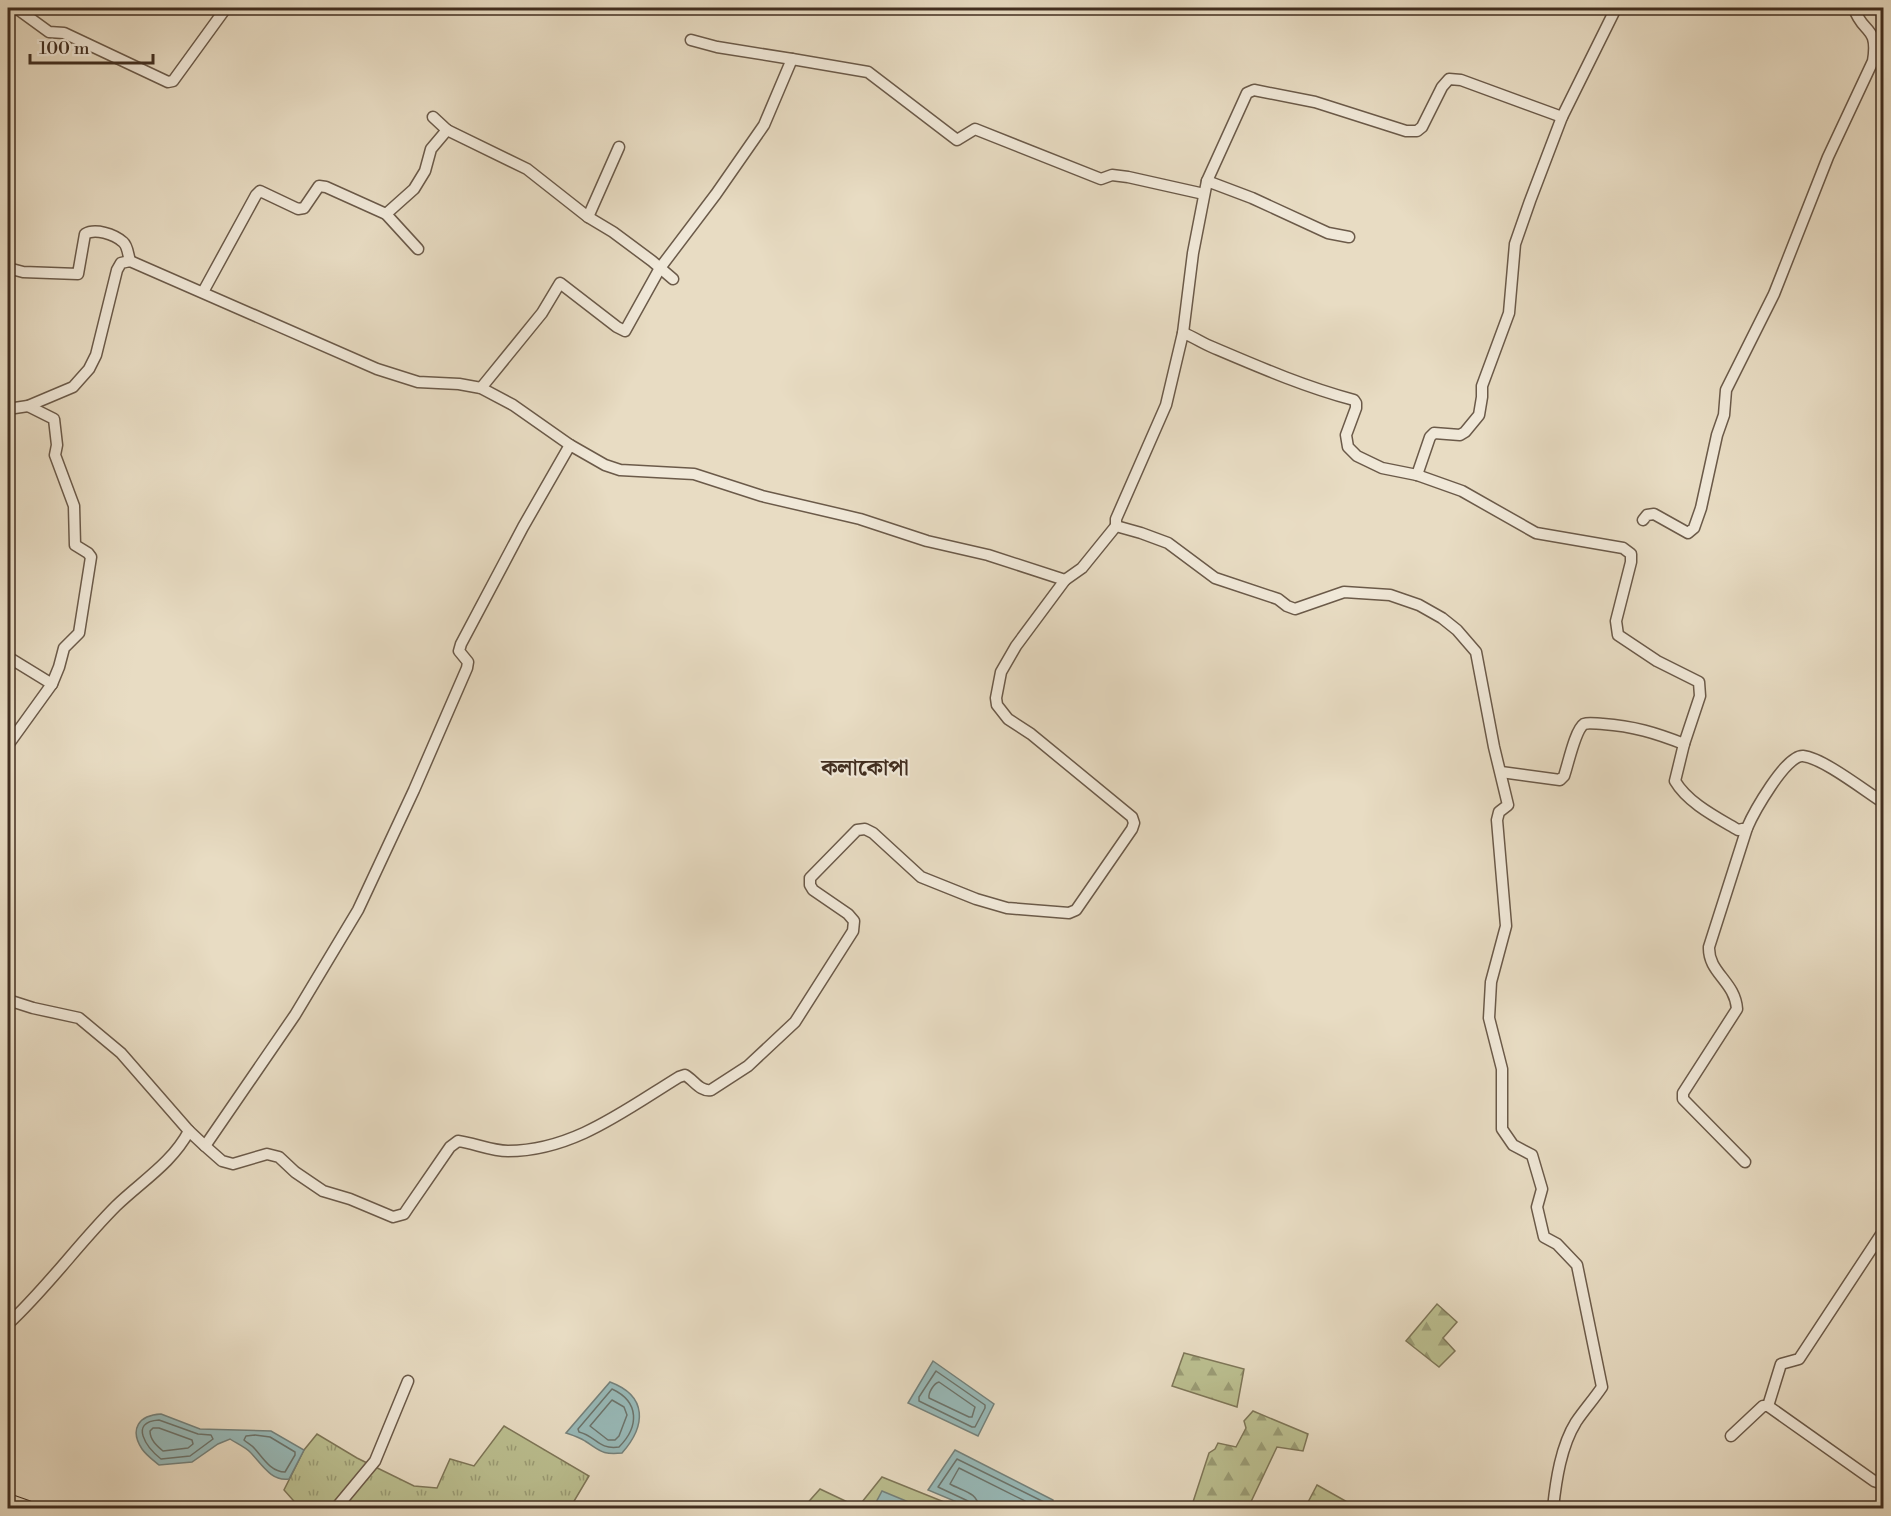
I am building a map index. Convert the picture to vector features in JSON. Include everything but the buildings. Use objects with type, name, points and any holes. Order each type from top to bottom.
[{"type":"main road","points":[[8,1501],[28,1509]]},
{"type":"street","points":[[16,8],[49,32],[64,33],[168,82],[173,81],[226,8]]},
{"type":"street","points":[[1417,475],[1430,437],[1434,433],[1460,435],[1479,415],[1482,386],[1509,313],[1515,244],[1562,117],[1616,8]]},
{"type":"street","points":[[1643,520],[1647,515],[1654,514],[1688,533],[1694,528],[1724,415],[1726,390],[1774,294],[1828,157],[1873,61],[1876,45],[1872,33],[1860,21],[1854,8]]},
{"type":"street","points":[[691,40],[717,47],[868,72],[957,140],[975,129],[1101,179],[1112,175],[1128,177],[1204,194]]},
{"type":"street","points":[[481,388],[542,314],[558,285],[564,285],[625,331],[660,268],[764,125],[792,59]]},
{"type":"street","points":[[8,1000],[79,1018],[121,1053],[189,1131],[222,1161],[233,1164],[267,1154],[279,1157],[295,1172],[323,1191],[350,1199],[393,1217],[399,1216],[408,1208],[450,1147],[458,1142],[505,1151],[543,1149],[578,1137],[679,1077],[691,1078],[702,1089],[711,1090],[748,1066],[795,1022],[853,931],[854,921],[848,914],[813,890],[810,879],[857,830],[865,829],[873,833],[921,878],[976,899],[1007,908],[1069,913],[1076,910],[1134,823],[1132,817],[1030,734],[1008,719],[996,698],[1001,672],[1011,654],[1065,580],[1082,568],[1116,526],[1116,519],[1166,405],[1183,333],[1193,253],[1207,181],[1246,93],[1254,90],[1315,102],[1406,131],[1417,131],[1422,127],[1442,87],[1449,79],[1461,80],[1562,117]]},
{"type":"street","points":[[433,117],[447,130],[526,170],[588,217],[613,232],[673,279]]},
{"type":"street","points":[[386,214],[414,189],[425,171],[431,149],[447,130]]},
{"type":"street","points":[[588,217],[619,147]]},
{"type":"street","points":[[1207,181],[1252,198],[1328,233],[1348,237]]},
{"type":"street","points":[[203,292],[255,195],[260,191],[298,209],[304,208],[319,186],[326,187],[386,214],[418,249]]},
{"type":"street","points":[[8,268],[23,272],[78,274],[85,234],[92,231],[102,232],[123,242],[130,261]]},
{"type":"street","points":[[8,409],[28,406],[73,387],[89,369],[96,355],[117,270],[121,263],[130,261],[377,369],[418,382],[459,384],[481,388],[513,405],[570,445],[605,465],[620,470],[694,474],[762,496],[861,519],[927,541],[988,555],[1065,580]]},
{"type":"street","points":[[1183,333],[1312,388],[1354,400],[1356,408],[1346,435],[1348,447],[1357,456],[1382,468],[1417,475],[1462,491],[1536,533],[1623,548],[1631,554],[1616,621],[1618,635],[1657,661],[1699,682],[1700,696],[1684,744],[1675,781],[1678,787],[1702,808],[1738,830],[1747,828]]},
{"type":"street","points":[[8,746],[52,684],[64,648],[79,633],[91,557],[75,545],[74,506],[55,455],[57,445],[54,419],[28,406]]},
{"type":"street","points":[[205,1146],[296,1015],[358,910],[467,668],[468,662],[459,651],[461,644],[523,527],[570,445]]},
{"type":"street","points":[[1116,526],[1168,543],[1215,578],[1242,589],[1278,599],[1295,609],[1344,592],[1390,595],[1419,605],[1442,618],[1476,652],[1494,747],[1508,804],[1499,812],[1497,820],[1506,926],[1491,982],[1489,1018],[1502,1069],[1502,1129],[1513,1144],[1532,1155],[1542,1190],[1537,1207],[1544,1237],[1557,1244],[1577,1265],[1602,1388],[1576,1423],[1564,1450],[1553,1509]]},
{"type":"street","points":[[8,657],[52,684]]},
{"type":"street","points":[[1501,772],[1560,780],[1564,776],[1578,734],[1582,726],[1587,723],[1645,729],[1684,744]]},
{"type":"street","points":[[1745,1162],[1683,1099],[1683,1093],[1737,1009],[1737,998],[1708,959],[1709,947],[1747,828],[1763,796],[1789,764],[1802,756],[1820,762],[1884,803]]},
{"type":"street","points":[[8,1324],[117,1206],[156,1173],[182,1146],[189,1131]]},
{"type":"street","points":[[1768,1406],[1780,1364],[1799,1359],[1884,1230]]},
{"type":"street","points":[[336,1509],[375,1461],[408,1381]]},
{"type":"street","points":[[1731,1436],[1763,1406],[1768,1406],[1874,1481],[1880,1483],[1884,1480]]},
{"type":"green space","points":[[1437,1304],[1457,1322],[1443,1338],[1455,1351],[1439,1367],[1406,1341]]},
{"type":"green space","points":[[1184,1353],[1244,1369],[1237,1407],[1172,1386]]},
{"type":"green space","points":[[1253,1411],[1308,1434],[1303,1451],[1277,1447],[1248,1508],[1191,1508],[1209,1453],[1218,1443],[1236,1447],[1246,1428],[1244,1421]]},
{"type":"green space","points":[[504,1426],[589,1476],[570,1508],[300,1508],[284,1490],[304,1450],[317,1434],[357,1458],[414,1486],[437,1488],[450,1459],[474,1466]]},
{"type":"green space","points":[[882,1477],[959,1508],[803,1508],[820,1489],[858,1507]]},
{"type":"green space","points":[[1317,1485],[1358,1508],[1305,1508]]},
{"type":"water","points":[[933,1361],[994,1404],[978,1436],[908,1403]]},
{"type":"water","points":[[610,1382],[631,1395],[637,1403],[639,1413],[636,1432],[622,1453],[602,1452],[580,1438],[566,1433]]},
{"type":"water","points":[[161,1414],[200,1429],[271,1431],[304,1450],[289,1479],[272,1475],[248,1450],[230,1439],[218,1444],[192,1462],[159,1465],[142,1449],[138,1442],[136,1429],[138,1424],[147,1417]]},
{"type":"water","points":[[955,1450],[1053,1500],[1053,1508],[971,1508],[928,1490]]},
{"type":"water","points":[[882,1491],[923,1508],[873,1508]]},
{"type":"district","name":"কলাকোপা","points":[[865,768]]}]
